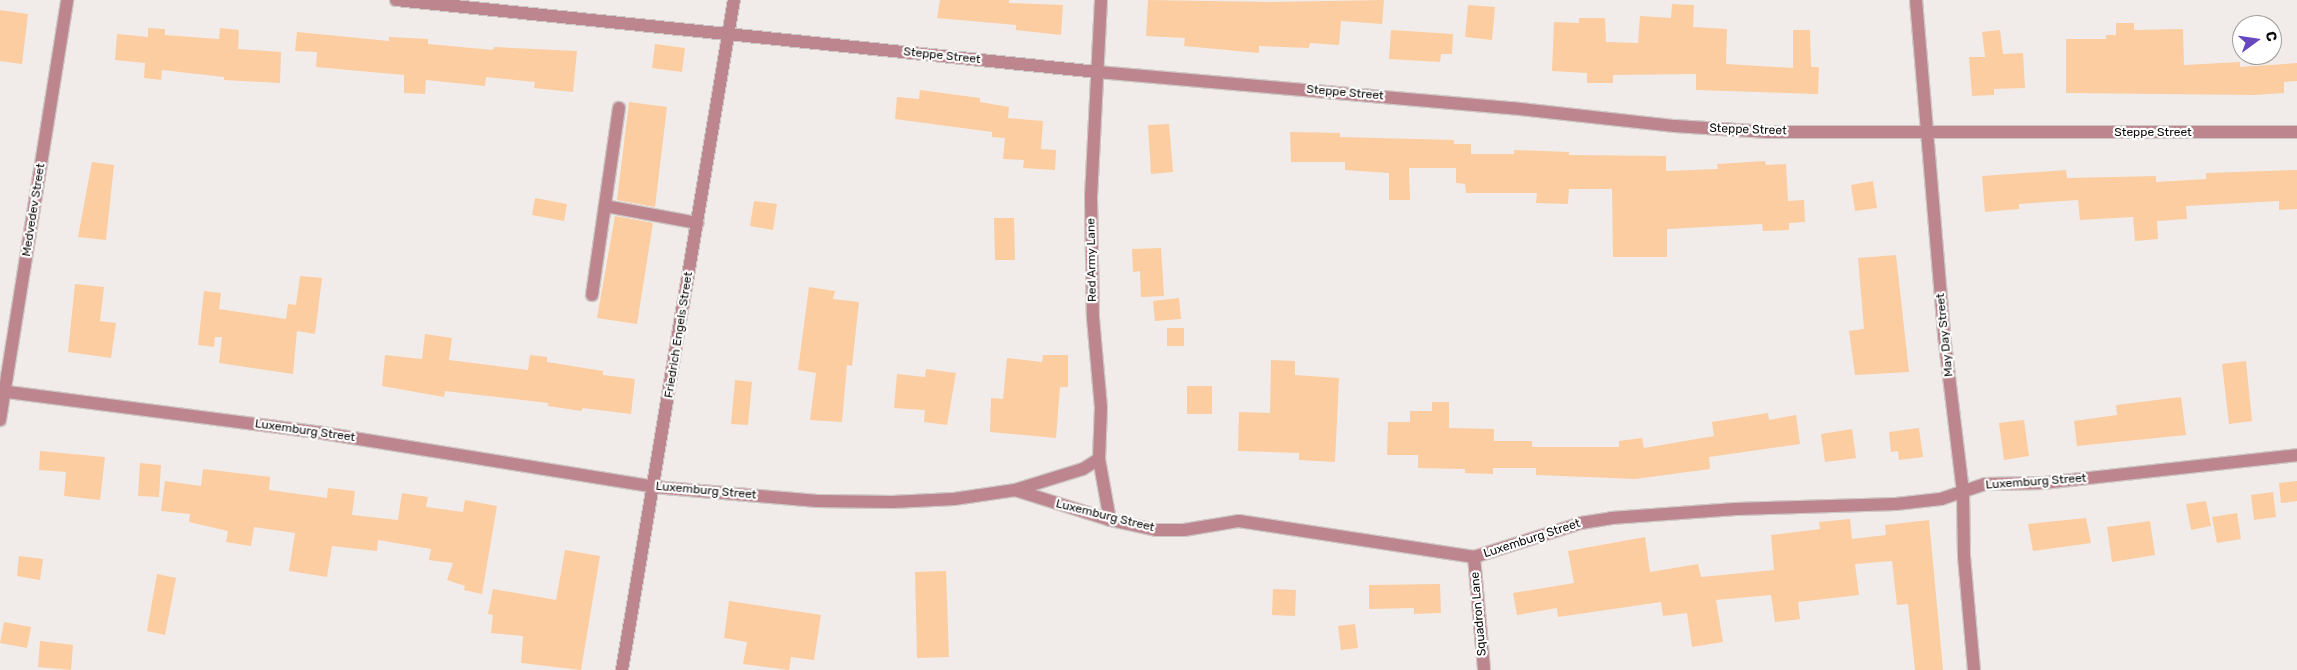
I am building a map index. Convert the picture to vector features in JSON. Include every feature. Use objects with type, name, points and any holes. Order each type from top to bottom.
[{"type":"street","name":"Medvedev Street","points":[[0,420],[3,391],[67,0]]},
{"type":"street","name":"Steppe Street","points":[[396,0],[1098,72],[1510,108],[1675,126],[1768,132],[2297,132]]},
{"type":"street","name":"Friedrich Engels Street","points":[[622,670],[734,0]]},
{"type":"street","name":"Red Army Lane","points":[[1101,0],[1092,243],[1092,318],[1101,407],[1100,459],[1110,520]]},
{"type":"street","name":"May Day Street","points":[[1916,0],[1944,335],[1963,492],[1964,556],[1974,670]]},
{"type":"street","points":[[592,295],[619,108]]},
{"type":"street","points":[[605,206],[697,223]]},
{"type":"street","name":"Luxemburg Street","points":[[3,391],[322,433],[654,487],[817,501],[954,499],[1015,490],[1110,520],[1156,530],[1184,530],[1239,521],[1474,558],[1581,523],[1611,518],[1736,509],[1896,504],[1941,499],[1993,483],[2044,483],[2297,455]]},
{"type":"street","points":[[1015,490],[1083,469],[1100,459]]},
{"type":"street","name":"Squadron Lane","points":[[1474,558],[1484,670]]},
{"type":"building","points":[[940,0],[1009,0],[1009,3],[1063,5],[1061,35],[1016,30],[1016,25],[937,18]]},
{"type":"building","points":[[1148,0],[1269,2],[1384,0],[1382,24],[1341,21],[1339,45],[1310,43],[1309,48],[1259,46],[1259,53],[1184,46],[1185,38],[1146,36]]},
{"type":"building","points":[[1672,4],[1694,5],[1693,27],[1727,29],[1726,64],[1793,68],[1793,30],[1810,30],[1811,67],[1819,67],[1818,94],[1696,90],[1696,74],[1613,75],[1613,83],[1587,83],[1587,73],[1552,71],[1554,22],[1579,23],[1579,18],[1605,18],[1606,42],[1638,43],[1640,16],[1671,18]]},
{"type":"building","points":[[1468,5],[1495,7],[1492,40],[1465,37]]},
{"type":"building","points":[[0,10],[28,14],[22,64],[0,61]]},
{"type":"building","points":[[2116,23],[2134,23],[2134,30],[2183,29],[2184,65],[2232,62],[2232,65],[2240,65],[2240,67],[2297,63],[2297,81],[2284,82],[2284,93],[2254,95],[2066,93],[2066,39],[2106,39],[2106,35],[2116,35]]},
{"type":"building","points":[[148,28],[165,29],[165,35],[219,39],[220,28],[239,30],[238,49],[281,52],[280,83],[224,80],[224,77],[162,70],[161,80],[144,78],[145,63],[115,60],[117,34],[148,37]]},
{"type":"building","points":[[1391,30],[1453,34],[1452,54],[1441,54],[1440,62],[1389,59]]},
{"type":"building","points":[[2000,30],[2003,54],[2023,53],[2025,88],[1994,89],[1994,95],[1972,96],[1969,57],[1985,57],[1982,32]]},
{"type":"building","points":[[297,32],[389,41],[389,37],[428,39],[428,44],[493,50],[494,47],[577,51],[573,92],[534,88],[535,82],[486,77],[485,86],[426,80],[425,94],[404,93],[404,75],[316,67],[317,52],[295,51]]},
{"type":"building","points":[[655,44],[685,48],[682,72],[652,68]]},
{"type":"building","points":[[920,90],[980,98],[980,102],[1009,107],[1008,118],[1043,121],[1041,149],[1056,150],[1055,170],[1023,168],[1024,160],[1003,159],[1005,138],[992,137],[992,132],[895,119],[897,97],[919,99]]},
{"type":"building","points":[[629,102],[667,107],[655,207],[617,200]]},
{"type":"building","points":[[1169,124],[1173,172],[1151,174],[1148,125]]},
{"type":"building","points":[[1290,132],[1340,133],[1340,137],[1454,140],[1454,144],[1471,144],[1471,154],[1514,154],[1514,150],[1569,152],[1569,155],[1666,156],[1666,171],[1718,169],[1717,164],[1765,161],[1766,165],[1786,164],[1788,201],[1804,200],[1805,222],[1789,223],[1789,230],[1763,231],[1762,224],[1667,229],[1667,257],[1613,257],[1612,189],[1569,189],[1568,204],[1536,203],[1537,193],[1466,193],[1465,184],[1456,183],[1456,168],[1409,168],[1410,200],[1389,200],[1389,173],[1345,170],[1345,162],[1291,162]]},
{"type":"building","points":[[92,162],[114,165],[106,240],[78,237]]},
{"type":"building","points":[[2066,170],[2067,178],[2156,176],[2156,182],[2206,179],[2206,173],[2297,170],[2297,209],[2279,210],[2279,201],[2186,206],[2187,219],[2157,221],[2158,239],[2135,241],[2133,217],[2080,220],[2078,200],[2019,204],[2019,209],[1985,212],[1982,176]]},
{"type":"building","points":[[1873,181],[1877,208],[1855,211],[1851,185]]},
{"type":"building","points":[[535,198],[567,204],[564,221],[532,215]]},
{"type":"building","points":[[754,201],[777,204],[773,230],[750,226]]},
{"type":"building","points":[[615,216],[653,223],[637,324],[597,318]]},
{"type":"building","points":[[994,218],[1014,218],[1015,260],[995,260]]},
{"type":"building","points":[[1161,248],[1164,296],[1141,297],[1140,271],[1133,272],[1132,249]]},
{"type":"building","points":[[1896,255],[1909,372],[1855,375],[1849,331],[1864,329],[1858,258]]},
{"type":"building","points":[[300,276],[322,278],[315,334],[297,331],[293,374],[219,363],[222,337],[215,337],[214,347],[198,345],[204,291],[221,293],[219,309],[286,319],[288,304],[296,305]]},
{"type":"building","points":[[75,284],[104,287],[100,321],[116,323],[111,358],[68,352]]},
{"type":"building","points":[[809,287],[835,291],[833,299],[859,302],[852,366],[847,365],[842,422],[810,420],[816,373],[798,370]]},
{"type":"building","points":[[1179,298],[1181,319],[1155,321],[1153,301]]},
{"type":"building","points":[[1167,328],[1184,328],[1184,346],[1167,346]]},
{"type":"building","points":[[425,334],[452,338],[449,360],[528,370],[530,355],[547,357],[547,362],[603,371],[603,375],[635,379],[631,414],[583,408],[581,411],[548,406],[548,403],[445,391],[444,397],[382,386],[385,355],[422,359]]},
{"type":"building","points":[[1043,355],[1068,355],[1068,387],[1060,387],[1056,438],[990,432],[991,398],[1003,399],[1007,358],[1042,362]]},
{"type":"building","points":[[1271,360],[1295,361],[1295,375],[1339,378],[1335,462],[1299,460],[1299,453],[1238,451],[1239,412],[1270,413]]},
{"type":"building","points":[[2246,361],[2252,421],[2229,424],[2222,364]]},
{"type":"building","points":[[926,369],[956,373],[947,425],[924,422],[925,410],[894,408],[897,374],[925,377]]},
{"type":"building","points":[[735,380],[752,382],[748,425],[731,424]]},
{"type":"building","points":[[1187,386],[1212,386],[1212,414],[1187,414]]},
{"type":"building","points":[[2181,397],[2186,435],[2077,446],[2074,421],[2117,415],[2116,405]]},
{"type":"building","points":[[1432,402],[1449,402],[1449,428],[1494,429],[1494,441],[1532,441],[1532,447],[1619,447],[1619,441],[1642,438],[1644,448],[1714,436],[1712,422],[1768,413],[1769,420],[1796,415],[1800,444],[1709,457],[1710,469],[1635,479],[1536,475],[1536,468],[1493,468],[1493,474],[1465,473],[1465,469],[1418,468],[1418,455],[1387,455],[1388,422],[1410,422],[1410,411],[1432,411]]},
{"type":"building","points":[[2024,420],[2029,456],[2004,460],[1999,423]]},
{"type":"building","points":[[1919,428],[1923,457],[1899,460],[1898,451],[1891,452],[1889,432]]},
{"type":"building","points":[[1852,429],[1856,458],[1825,462],[1821,434]]},
{"type":"building","points":[[40,451],[105,457],[100,500],[64,496],[66,472],[39,470]]},
{"type":"building","points":[[140,463],[161,465],[159,497],[138,496]]},
{"type":"building","points":[[203,469],[270,477],[269,490],[327,498],[328,488],[355,491],[352,515],[398,520],[402,493],[428,497],[426,507],[463,512],[465,500],[497,506],[482,594],[464,590],[465,586],[447,580],[453,563],[429,560],[431,549],[378,540],[377,551],[332,546],[327,577],[289,571],[295,533],[254,527],[251,546],[226,542],[228,531],[189,522],[190,514],[161,511],[165,481],[201,486]]},
{"type":"building","points":[[2297,481],[2297,501],[2281,503],[2279,483]]},
{"type":"building","points":[[2273,492],[2276,517],[2254,520],[2251,495]]},
{"type":"building","points":[[2206,501],[2211,526],[2191,530],[2186,504]]},
{"type":"building","points":[[2237,513],[2241,539],[2217,543],[2212,517]]},
{"type":"building","points":[[2086,518],[2091,543],[2033,551],[2028,524]]},
{"type":"building","points":[[1850,519],[1852,539],[1886,535],[1885,525],[1929,520],[1943,670],[1915,670],[1908,604],[1897,605],[1892,561],[1855,564],[1859,595],[1798,602],[1800,619],[1775,622],[1771,595],[1716,600],[1723,642],[1692,647],[1687,613],[1663,616],[1661,602],[1558,617],[1557,608],[1517,615],[1513,593],[1574,583],[1568,551],[1645,537],[1650,572],[1698,564],[1701,577],[1774,570],[1771,535],[1820,529],[1819,522]]},
{"type":"building","points":[[2150,521],[2155,555],[2112,562],[2107,527]]},
{"type":"building","points":[[565,550],[600,556],[581,670],[521,663],[523,636],[491,633],[493,615],[488,614],[493,589],[556,600]]},
{"type":"building","points":[[19,556],[43,559],[40,580],[17,576]]},
{"type":"building","points":[[946,571],[949,657],[917,658],[915,572]]},
{"type":"building","points":[[157,574],[176,578],[165,635],[147,631]]},
{"type":"building","points":[[1440,584],[1441,613],[1414,614],[1414,608],[1369,609],[1369,585]]},
{"type":"building","points":[[1273,589],[1296,590],[1295,616],[1272,615]]},
{"type":"building","points":[[729,601],[821,615],[814,660],[791,657],[789,670],[743,664],[747,642],[724,638]]},
{"type":"building","points":[[4,622],[31,627],[27,648],[0,643]]},
{"type":"building","points":[[1355,624],[1358,648],[1341,650],[1338,626]]},
{"type":"building","points":[[40,641],[73,645],[71,670],[38,667]]}]
